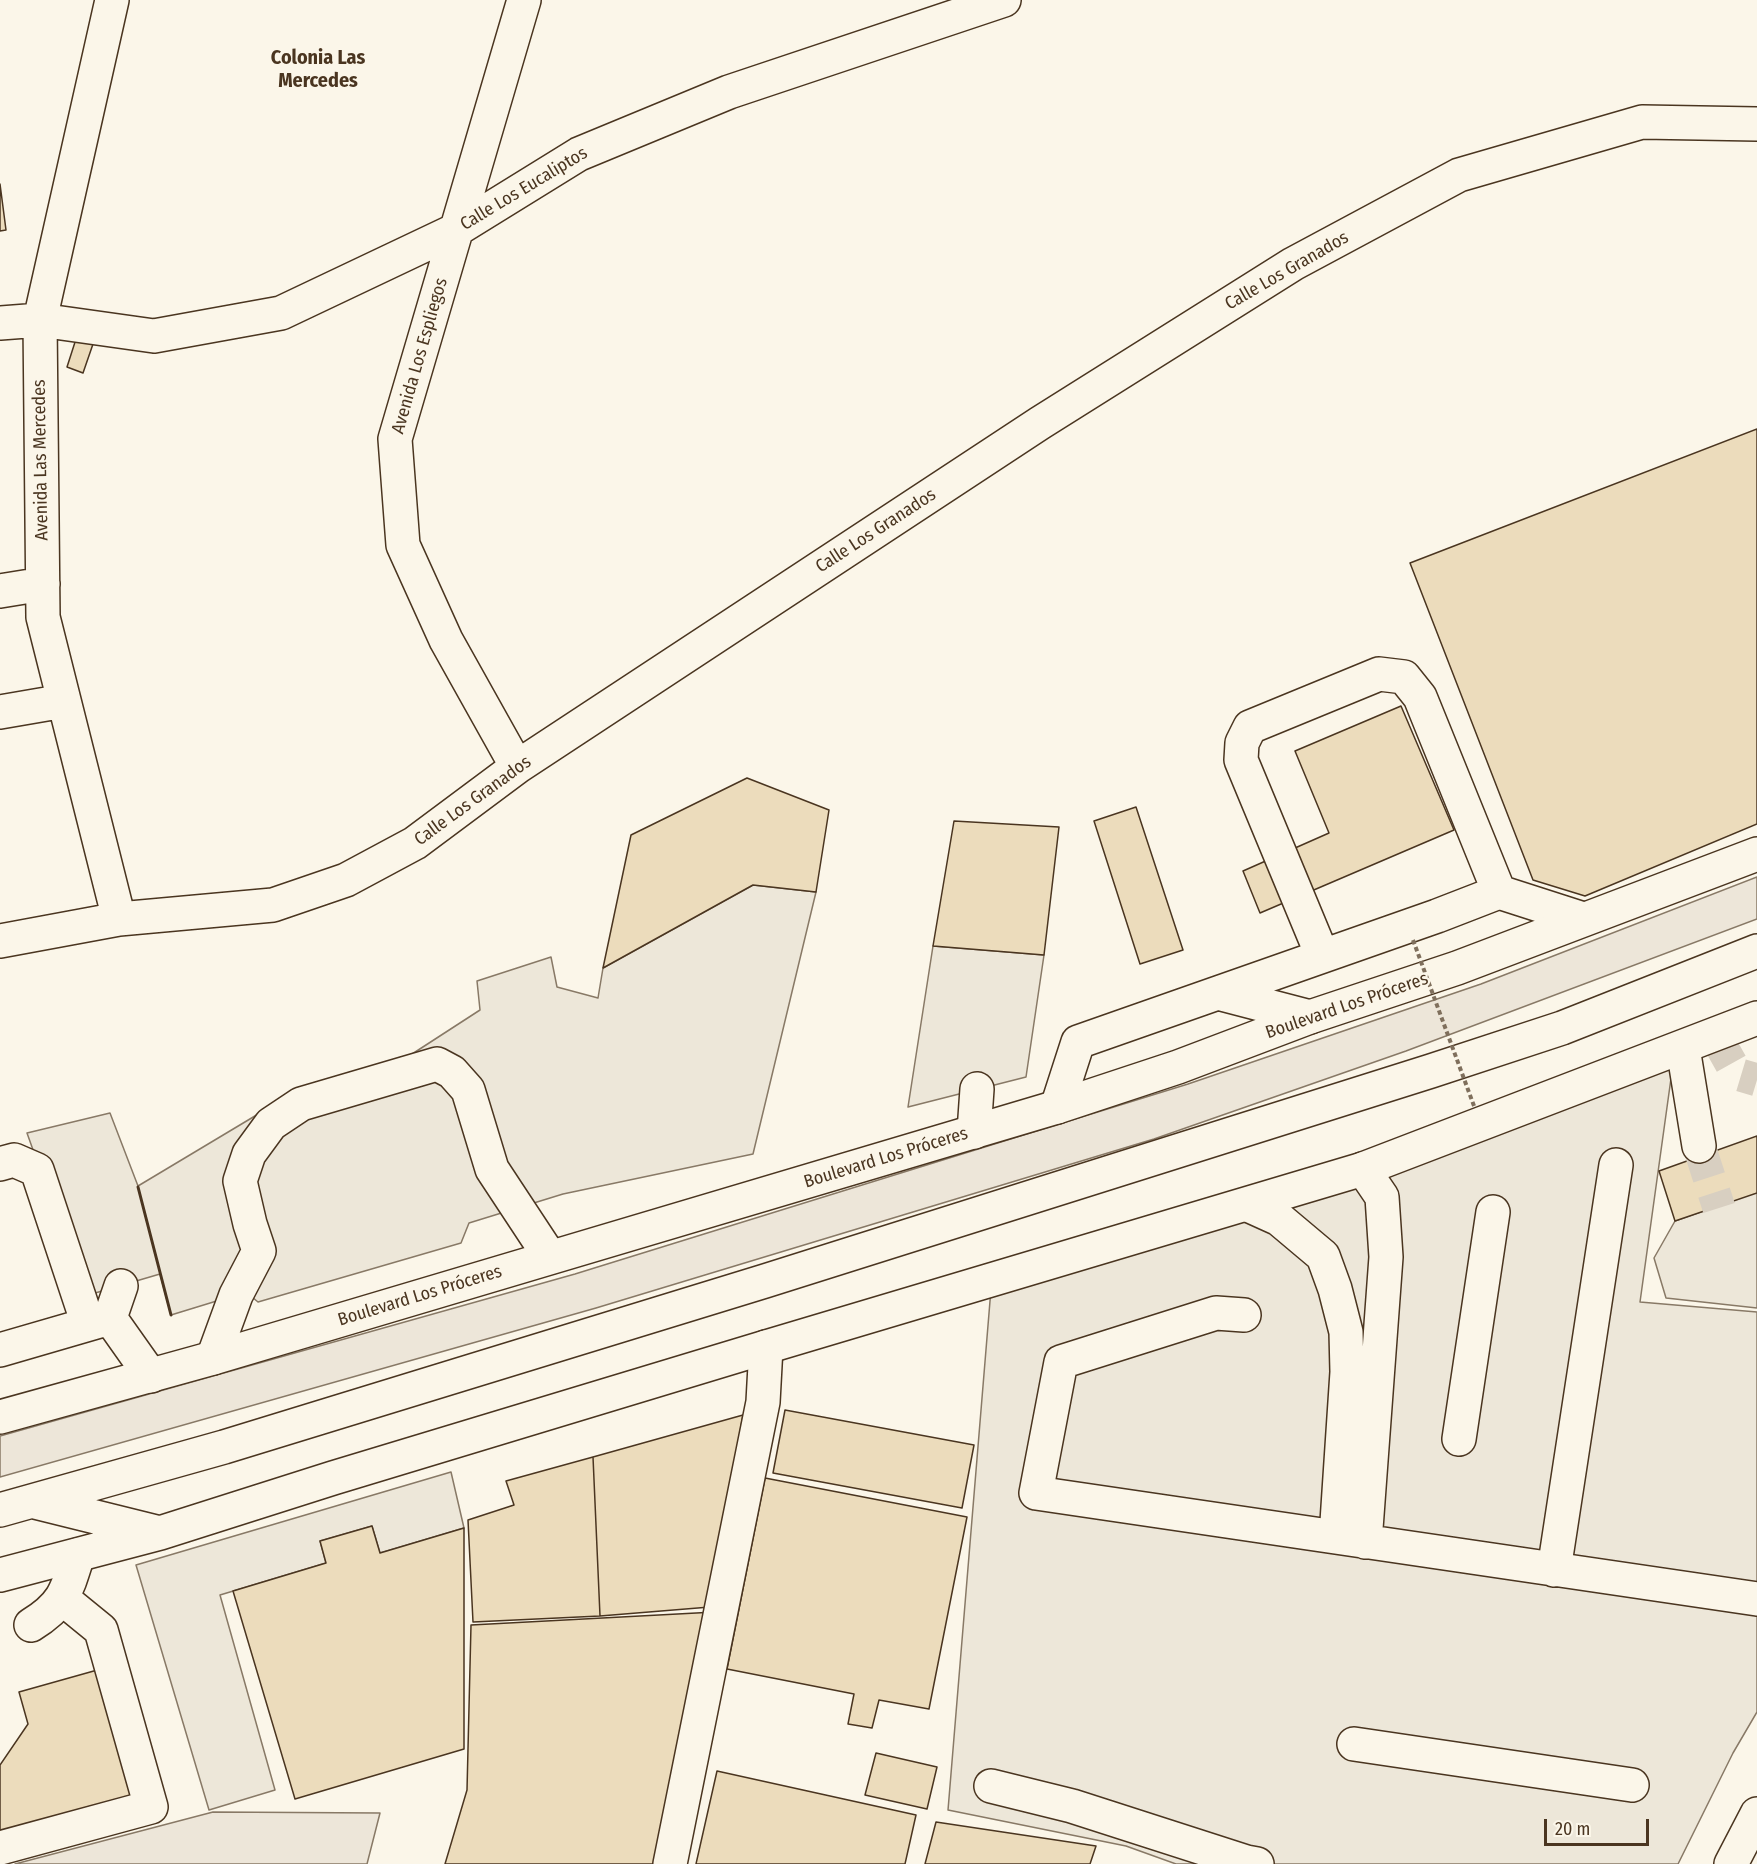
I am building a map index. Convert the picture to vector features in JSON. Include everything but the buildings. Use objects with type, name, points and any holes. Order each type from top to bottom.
[{"type":"main road","name":"Avenida Las Mercedes","points":[[112,0],[40,320],[42,584],[43,617],[120,919]]},
{"type":"main road","name":"Avenida Los Espliegos","points":[[517,767],[446,640],[403,545],[395,439],[524,0]]},
{"type":"main road","name":"Calle Los Eucaliptos","points":[[0,323],[40,320],[154,336],[281,313],[456,230],[579,154],[729,92],[1004,0]]},
{"type":"main road","name":"Calle Los Granados","points":[[0,941],[120,919],[273,905],[346,880],[415,843],[517,767],[1040,423],[1293,264],[1459,175],[1642,122],[1757,124]]},
{"type":"main road","points":[[0,591],[42,584]]},
{"type":"main road","points":[[1322,955],[1241,760],[1242,742],[1250,728],[1379,674],[1404,677],[1420,697],[1499,892]]},
{"type":"main road","points":[[0,712],[64,700]]},
{"type":"main road","name":"Boulevard Los Próceres","points":[[0,1417],[213,1358],[1057,1107],[1178,1067],[1310,1017],[1457,968],[1757,854]]},
{"type":"main road","points":[[1057,1107],[1078,1042],[1499,892],[1583,919]]},
{"type":"main road","points":[[0,1510],[224,1447],[765,1281],[1420,1074],[1562,1028],[1757,951]]},
{"type":"main road","points":[[1218,993],[1310,1017]]},
{"type":"main road","points":[[0,1575],[160,1533],[333,1478],[766,1347],[1363,1170],[1757,1018]]},
{"type":"main road","points":[[1683,1048],[1699,1146]]},
{"type":"main road","points":[[213,1358],[236,1295],[259,1251],[240,1181],[249,1154],[271,1124],[301,1104],[437,1064],[452,1072],[468,1090],[492,1168],[550,1257]]},
{"type":"main road","points":[[974,1132],[977,1089]]},
{"type":"main road","points":[[0,1164],[14,1160],[37,1170],[99,1321],[151,1376]]},
{"type":"main road","points":[[1554,1569],[1616,1165]]},
{"type":"main road","points":[[1350,1539],[1386,1257],[1382,1197],[1363,1170]]},
{"type":"main road","points":[[1248,1205],[1279,1219],[1323,1256],[1335,1289],[1347,1332],[1350,1539]]},
{"type":"main road","points":[[1459,1439],[1493,1212]]},
{"type":"main road","points":[[0,1350],[99,1321],[121,1286]]},
{"type":"main road","points":[[1244,1315],[1216,1313],[1061,1362],[1036,1493],[1757,1599]]},
{"type":"main road","points":[[670,1864],[763,1402],[766,1347]]},
{"type":"main road","points":[[33,1502],[160,1533]]},
{"type":"main road","points":[[31,1625],[49,1614],[63,1599],[78,1555]]},
{"type":"main road","points":[[0,1848],[152,1807],[101,1630],[63,1599]]},
{"type":"main road","points":[[1354,1744],[1632,1785]]},
{"type":"main road","points":[[991,1786],[1072,1806],[1257,1864]]},
{"type":"main road","points":[[1731,1864],[1757,1814]]},
{"type":"path","points":[[1413,940],[1474,1106]]},
{"type":"shaded area","points":[[1757,877],[1757,919],[1406,1051],[1154,1139],[596,1308],[0,1477],[0,1436],[575,1274],[1188,1084],[1481,984]]},
{"type":"shaded area","points":[[753,885],[816,892],[753,1154],[563,1194],[469,1223],[461,1243],[258,1302],[246,1292],[171,1315],[160,1274],[85,1296],[27,1133],[110,1113],[138,1186],[300,1089],[409,1056],[480,1010],[477,981],[551,957],[557,987],[598,998],[603,968]]},
{"type":"shaded area","points":[[933,946],[1044,955],[1026,1077],[908,1107]]},
{"type":"shaded area","points":[[1673,1064],[1640,1302],[1757,1312],[1757,1712],[1733,1753],[1678,1864],[1176,1864],[1126,1846],[948,1810],[991,1289]]},
{"type":"shaded area","points":[[1757,1192],[1757,1308],[1666,1298],[1654,1258],[1675,1221]]},
{"type":"shaded area","points":[[451,1472],[464,1528],[380,1553],[372,1526],[320,1541],[326,1563],[220,1595],[275,1790],[209,1810],[136,1565]]},
{"type":"shaded area","points":[[213,1812],[380,1813],[367,1864],[15,1864]]},
{"type":"tunnel","points":[[1715,1035],[1737,1074],[1757,1080]]},
{"type":"tunnel","points":[[1699,1146],[1719,1208]]},
{"type":"wall","points":[[138,1187],[171,1315]]},
{"type":"district","name":"Colonia Las Mercedes","points":[[318,70]]}]
